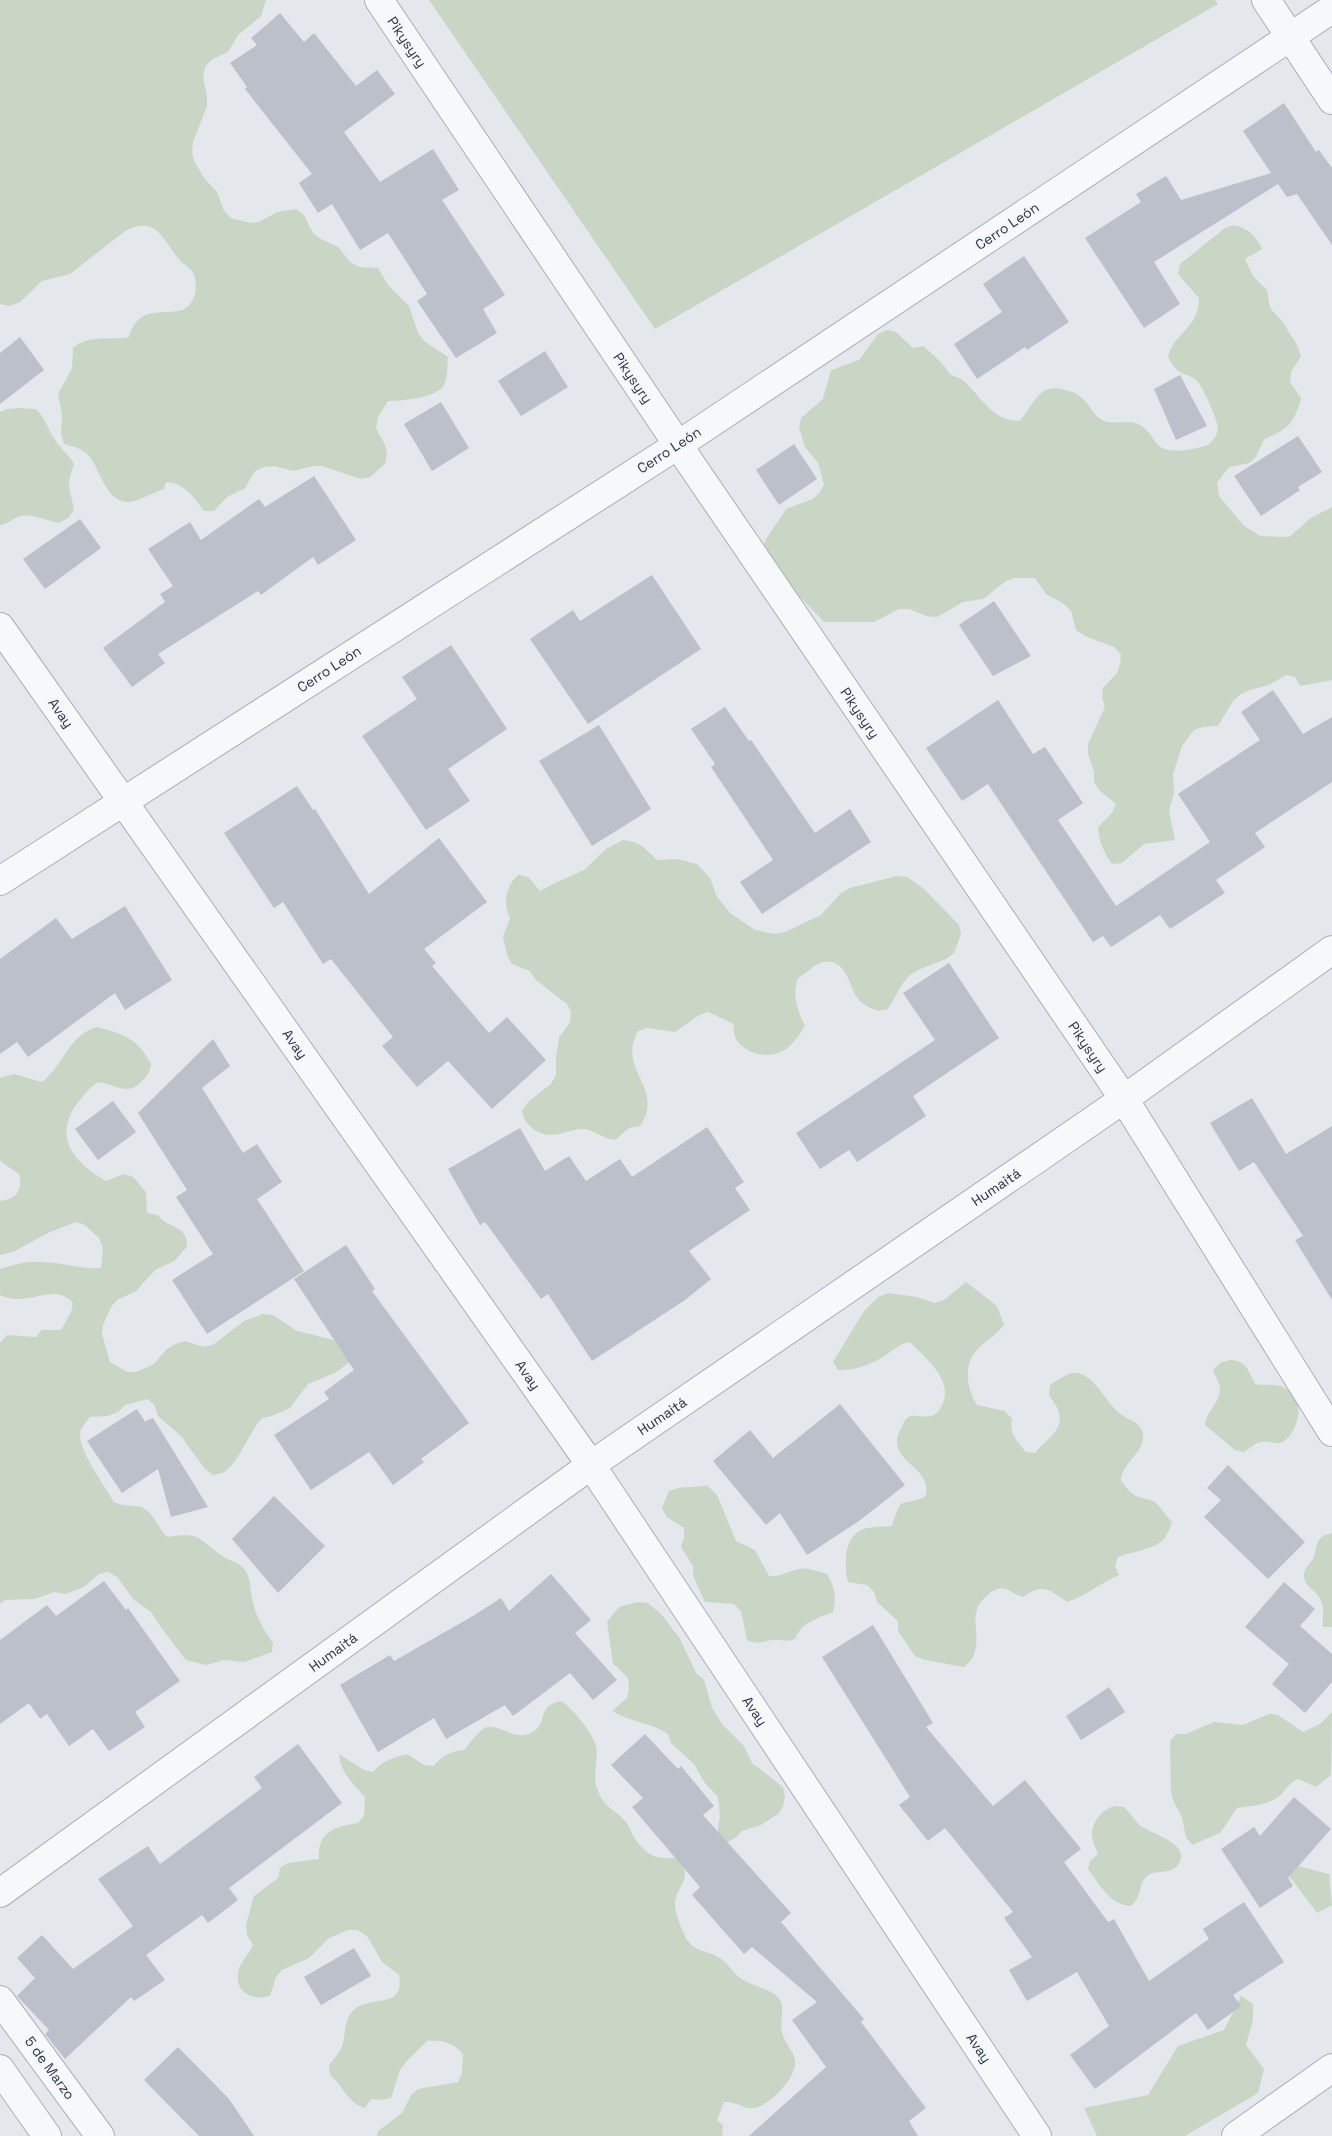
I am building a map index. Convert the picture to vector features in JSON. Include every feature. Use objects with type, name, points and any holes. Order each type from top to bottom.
[{"type":"street","name":"Pikysyry","points":[[379,0],[678,445],[1124,1099],[1332,1432]]},
{"type":"street","points":[[1266,0],[1332,100]]},
{"type":"street","name":"Cerro León","points":[[0,881],[678,445],[1332,9]]},
{"type":"street","name":"Avay","points":[[0,627],[124,800],[591,1465],[1037,2136]]},
{"type":"street","name":"Humaitá","points":[[0,1893],[591,1465],[1124,1099],[1332,950]]},
{"type":"street","name":"5 de Marzo","points":[[0,2000],[100,2136]]},
{"type":"street","points":[[0,2068],[47,2136]]},
{"type":"street","points":[[1236,2136],[1332,2068]]},
{"type":"green space","points":[[0,0],[266,0],[261,16],[238,35],[228,52],[211,60],[205,67],[203,77],[207,106],[193,142],[192,152],[194,161],[204,178],[217,192],[224,211],[231,218],[250,223],[259,222],[277,212],[296,209],[304,215],[313,233],[338,247],[350,262],[359,267],[378,268],[388,285],[409,306],[418,333],[424,341],[448,357],[446,379],[440,389],[427,396],[388,401],[378,417],[376,428],[385,445],[387,454],[385,464],[370,477],[361,479],[322,466],[313,466],[293,471],[274,466],[264,467],[255,471],[245,488],[227,497],[214,511],[204,511],[183,488],[166,482],[164,489],[140,499],[131,502],[119,500],[107,489],[86,453],[78,448],[64,444],[61,434],[62,415],[58,394],[72,368],[73,348],[92,339],[129,337],[135,324],[142,317],[151,313],[179,311],[186,308],[194,298],[196,281],[192,271],[179,260],[162,236],[151,227],[144,226],[125,231],[70,274],[42,281],[20,302],[10,306],[0,304]]},
{"type":"green space","points":[[429,0],[1215,0],[1218,4],[655,329]]},
{"type":"green space","points":[[1234,225],[1251,233],[1262,249],[1245,259],[1253,276],[1267,290],[1270,308],[1283,322],[1298,347],[1301,356],[1291,372],[1290,382],[1301,398],[1293,419],[1285,428],[1264,439],[1256,457],[1249,463],[1229,467],[1217,483],[1219,496],[1243,525],[1260,536],[1289,537],[1311,518],[1332,507],[1332,680],[1300,686],[1295,677],[1286,675],[1269,685],[1241,694],[1233,701],[1218,726],[1194,730],[1182,746],[1173,774],[1174,793],[1169,811],[1175,840],[1144,844],[1122,863],[1112,864],[1102,847],[1098,827],[1112,813],[1116,804],[1100,791],[1094,782],[1094,772],[1088,754],[1088,744],[1105,707],[1102,698],[1103,688],[1117,673],[1120,664],[1121,654],[1114,647],[1085,636],[1076,630],[1071,611],[1064,604],[1046,594],[1035,578],[1015,578],[1006,581],[983,599],[963,602],[937,617],[927,616],[909,609],[899,609],[874,622],[824,622],[803,600],[771,572],[764,543],[786,509],[813,499],[820,492],[824,484],[818,463],[805,447],[799,428],[801,418],[823,399],[831,370],[859,360],[878,334],[887,330],[896,332],[913,348],[923,346],[950,374],[965,382],[990,409],[996,414],[1011,420],[1020,421],[1041,393],[1053,388],[1061,389],[1080,396],[1096,416],[1102,420],[1107,422],[1131,422],[1140,425],[1162,448],[1175,451],[1208,445],[1218,431],[1210,404],[1197,381],[1178,370],[1168,357],[1175,342],[1191,324],[1198,308],[1199,298],[1178,274],[1180,264],[1225,228]]},
{"type":"green space","points":[[17,408],[36,409],[55,440],[74,464],[69,484],[74,510],[68,518],[59,523],[38,517],[23,516],[0,525],[0,412]]},
{"type":"green space","points":[[623,840],[638,844],[657,860],[677,859],[697,864],[710,878],[717,897],[730,913],[755,930],[775,934],[785,932],[821,915],[841,893],[850,888],[897,876],[907,877],[923,888],[959,925],[961,934],[954,953],[946,959],[910,975],[903,983],[888,1009],[878,1011],[861,1002],[839,965],[832,962],[820,963],[798,978],[795,996],[805,1026],[790,1045],[778,1053],[763,1055],[747,1050],[736,1039],[734,1024],[708,1012],[699,1015],[675,1032],[647,1028],[638,1031],[633,1045],[633,1057],[648,1101],[646,1113],[640,1126],[629,1128],[615,1140],[585,1129],[554,1135],[540,1133],[528,1124],[522,1111],[528,1102],[551,1084],[556,1075],[559,1038],[570,1022],[571,1012],[567,1004],[536,980],[530,971],[512,964],[507,955],[503,937],[510,918],[506,907],[506,895],[510,885],[518,875],[528,877],[540,891],[584,870],[606,849]]},
{"type":"green space","points":[[97,1027],[129,1038],[146,1055],[151,1064],[150,1069],[144,1079],[132,1088],[126,1089],[98,1082],[91,1088],[74,1108],[68,1120],[66,1131],[68,1141],[78,1159],[106,1181],[124,1174],[133,1177],[146,1192],[147,1213],[158,1215],[162,1220],[180,1230],[184,1234],[187,1247],[174,1261],[155,1270],[136,1291],[117,1300],[111,1307],[103,1325],[102,1334],[110,1362],[127,1372],[136,1372],[154,1364],[167,1349],[176,1344],[185,1341],[205,1347],[214,1344],[244,1321],[263,1314],[273,1315],[297,1331],[334,1340],[351,1361],[335,1373],[308,1384],[290,1408],[262,1418],[234,1462],[220,1474],[213,1475],[205,1469],[181,1436],[158,1416],[155,1406],[148,1399],[125,1405],[118,1412],[108,1416],[90,1417],[81,1430],[81,1442],[84,1450],[93,1469],[114,1502],[145,1509],[167,1537],[185,1535],[196,1537],[244,1569],[249,1579],[257,1616],[273,1643],[272,1652],[244,1662],[224,1660],[206,1665],[186,1660],[151,1612],[134,1600],[117,1577],[108,1572],[99,1574],[84,1587],[65,1594],[54,1592],[35,1599],[5,1600],[0,1604],[0,1343],[7,1335],[36,1337],[42,1330],[61,1330],[71,1312],[73,1303],[61,1295],[55,1294],[17,1299],[0,1295],[0,1269],[36,1262],[101,1268],[103,1248],[99,1238],[85,1225],[76,1222],[48,1233],[13,1252],[0,1255],[0,1201],[15,1196],[19,1189],[20,1180],[19,1174],[0,1161],[0,1078],[14,1074],[42,1082],[79,1037]]},
{"type":"green space","points":[[966,1282],[997,1306],[1004,1324],[998,1332],[976,1351],[969,1364],[969,1385],[977,1405],[1005,1411],[1012,1419],[1012,1429],[1017,1441],[1026,1452],[1035,1453],[1059,1425],[1058,1411],[1049,1395],[1050,1385],[1071,1373],[1078,1373],[1084,1376],[1095,1384],[1120,1414],[1137,1424],[1142,1431],[1143,1436],[1140,1448],[1125,1468],[1121,1480],[1132,1494],[1156,1503],[1172,1522],[1166,1536],[1159,1543],[1118,1557],[1115,1566],[1119,1575],[1067,1602],[1045,1589],[1035,1590],[1023,1597],[1003,1588],[992,1592],[982,1600],[978,1607],[975,1620],[976,1643],[974,1653],[971,1660],[964,1667],[925,1660],[915,1656],[898,1631],[898,1621],[877,1602],[874,1592],[867,1585],[848,1582],[846,1568],[849,1545],[857,1533],[867,1528],[892,1526],[902,1503],[925,1497],[926,1488],[924,1480],[920,1473],[902,1456],[898,1448],[897,1439],[904,1423],[910,1416],[932,1416],[939,1410],[945,1396],[941,1379],[936,1370],[910,1342],[900,1345],[875,1361],[857,1368],[838,1370],[833,1362],[864,1311],[878,1297],[888,1293],[917,1297],[935,1303],[944,1300]]},
{"type":"green space","points":[[1235,1360],[1243,1364],[1255,1384],[1282,1386],[1294,1396],[1298,1406],[1298,1418],[1294,1429],[1285,1441],[1275,1443],[1266,1441],[1254,1445],[1244,1452],[1235,1450],[1205,1425],[1208,1415],[1220,1393],[1219,1384],[1213,1370],[1220,1363]]},
{"type":"green space","points":[[707,1485],[717,1495],[736,1541],[755,1550],[769,1576],[803,1569],[811,1569],[827,1574],[834,1592],[833,1612],[815,1619],[806,1625],[795,1639],[755,1643],[747,1640],[741,1611],[734,1604],[705,1602],[693,1576],[693,1566],[681,1547],[684,1538],[684,1528],[667,1517],[662,1508],[669,1491]]},
{"type":"green space","points":[[1332,1533],[1332,1627],[1323,1627],[1322,1604],[1317,1594],[1306,1583],[1304,1573],[1314,1557],[1320,1539]]},
{"type":"green space","points":[[638,1602],[648,1603],[663,1616],[680,1639],[696,1673],[704,1680],[712,1708],[722,1724],[744,1746],[752,1763],[783,1787],[785,1797],[783,1807],[778,1814],[761,1825],[742,1831],[726,1843],[718,1836],[720,1817],[718,1797],[704,1782],[694,1764],[671,1743],[668,1734],[662,1730],[626,1718],[612,1711],[627,1698],[629,1688],[628,1678],[613,1663],[607,1622],[619,1607]]},
{"type":"green space","points":[[561,1701],[576,1714],[594,1741],[597,1751],[596,1783],[603,1800],[626,1822],[635,1839],[644,1850],[653,1856],[677,1858],[682,1865],[685,1876],[677,1895],[675,1906],[680,1926],[689,1943],[721,1959],[740,1978],[774,1994],[780,2000],[782,2004],[782,2033],[795,2060],[792,2075],[774,2097],[760,2106],[749,2108],[724,2102],[717,2120],[723,2125],[722,2136],[377,2136],[378,2131],[402,2113],[411,2095],[418,2089],[458,2082],[462,2073],[463,2054],[447,2043],[427,2041],[400,2070],[391,2098],[371,2099],[365,2108],[359,2106],[330,2075],[329,2065],[341,2049],[346,2023],[351,2013],[362,2005],[392,1997],[397,1993],[400,1986],[399,1975],[382,1962],[367,1936],[357,1930],[348,1930],[329,1938],[309,1958],[282,1970],[276,1977],[270,1996],[257,1997],[247,1994],[239,1986],[238,1973],[240,1966],[253,1945],[247,1935],[246,1925],[254,1896],[278,1878],[280,1868],[288,1863],[319,1859],[321,1843],[329,1832],[358,1823],[364,1816],[365,1797],[345,1772],[339,1754],[364,1770],[373,1772],[384,1762],[407,1754],[424,1765],[433,1766],[447,1755],[464,1750],[478,1733],[488,1727],[518,1735],[531,1733],[537,1729],[548,1707],[553,1703]]},
{"type":"green space","points":[[1332,1712],[1331,1775],[1316,1787],[1298,1779],[1273,1800],[1237,1808],[1220,1833],[1192,1845],[1186,1837],[1182,1817],[1173,1800],[1171,1791],[1170,1741],[1176,1734],[1186,1734],[1214,1722],[1243,1725],[1269,1714],[1278,1715],[1303,1732],[1320,1724]]},
{"type":"green space","points":[[1114,1806],[1124,1807],[1137,1823],[1171,1842],[1181,1853],[1181,1860],[1176,1867],[1169,1871],[1150,1874],[1144,1879],[1137,1898],[1131,1906],[1124,1905],[1111,1898],[1088,1869],[1090,1861],[1098,1854],[1092,1837],[1094,1825],[1102,1813]]},
{"type":"green space","points":[[1278,1861],[1329,1874],[1332,1905],[1317,1913]]},
{"type":"green space","points":[[1241,1996],[1253,2004],[1253,2020],[1246,2045],[1264,2069],[1258,2093],[1185,2136],[1097,2136],[1084,2108],[1148,2095],[1178,2046],[1224,2030]]},
{"type":"building","points":[[280,13],[304,42],[314,33],[356,86],[377,70],[395,94],[344,132],[380,182],[433,149],[459,190],[442,200],[505,295],[483,309],[497,333],[456,358],[417,301],[427,294],[388,233],[360,250],[332,204],[318,213],[299,183],[312,174],[245,89],[247,87],[230,63],[257,45],[251,38]]},
{"type":"building","points":[[1284,103],[1316,152],[1319,150],[1332,168],[1332,245],[1297,194],[1287,197],[1278,184],[1154,262],[1180,304],[1144,328],[1085,238],[1141,202],[1136,194],[1166,176],[1181,200],[1271,173],[1243,131]]},
{"type":"building","points":[[1024,256],[1069,322],[1027,350],[1025,347],[977,379],[954,344],[1002,312],[983,284]]},
{"type":"building","points":[[20,337],[44,370],[0,404],[0,353]]},
{"type":"building","points":[[545,351],[568,387],[521,416],[498,381]]},
{"type":"building","points":[[1180,375],[1207,426],[1176,440],[1154,389]]},
{"type":"building","points":[[441,402],[469,448],[432,471],[404,424]]},
{"type":"building","points":[[1298,436],[1322,472],[1298,487],[1300,490],[1261,516],[1234,476]]},
{"type":"building","points":[[794,444],[817,479],[779,505],[756,470]]},
{"type":"building","points":[[314,476],[356,540],[318,565],[313,557],[261,595],[258,591],[158,654],[165,663],[132,687],[103,648],[165,602],[160,594],[173,586],[148,549],[190,522],[201,540],[259,499],[265,507]]},
{"type":"building","points":[[80,519],[101,548],[45,589],[23,559]]},
{"type":"building","points":[[652,575],[701,649],[588,724],[530,639],[573,610],[580,621]]},
{"type":"building","points":[[994,601],[1031,656],[993,676],[959,625]]},
{"type":"building","points":[[451,645],[507,729],[448,769],[470,801],[426,830],[362,736],[417,699],[402,677]]},
{"type":"building","points":[[1273,690],[1303,734],[1332,717],[1332,782],[1255,833],[1265,847],[1216,880],[1225,893],[1170,929],[1160,915],[1111,947],[1103,936],[1093,942],[988,784],[962,801],[926,748],[998,700],[1033,754],[1045,747],[1083,803],[1058,820],[1116,906],[1210,842],[1178,794],[1260,740],[1241,712]]},
{"type":"building","points":[[725,707],[749,741],[751,740],[815,833],[850,809],[871,842],[762,914],[740,882],[773,860],[711,767],[715,764],[691,729]]},
{"type":"building","points":[[599,725],[651,809],[592,846],[539,761]]},
{"type":"building","points":[[297,786],[313,810],[315,809],[369,894],[439,838],[487,902],[424,949],[436,963],[432,966],[489,1033],[507,1017],[546,1060],[492,1109],[448,1061],[417,1087],[382,1046],[393,1037],[331,959],[323,964],[283,902],[274,908],[224,833]]},
{"type":"building","points":[[125,906],[172,980],[125,1010],[115,993],[28,1057],[17,1042],[0,1054],[0,959],[56,918],[72,939]]},
{"type":"building","points":[[949,963],[999,1038],[913,1096],[926,1116],[857,1162],[849,1150],[820,1169],[796,1133],[935,1040],[903,993]]},
{"type":"building","points":[[213,1039],[230,1066],[202,1088],[243,1153],[257,1144],[282,1182],[257,1199],[304,1271],[207,1334],[172,1280],[213,1254],[176,1197],[187,1190],[138,1113]]},
{"type":"building","points":[[1252,1098],[1286,1154],[1332,1126],[1332,1300],[1295,1240],[1303,1236],[1254,1162],[1239,1171],[1210,1123]]},
{"type":"building","points":[[113,1101],[136,1132],[98,1160],[75,1129]]},
{"type":"building","points":[[707,1127],[744,1182],[735,1188],[750,1210],[689,1251],[711,1279],[685,1300],[592,1361],[548,1294],[541,1299],[485,1222],[480,1225],[448,1169],[520,1128],[545,1171],[569,1156],[586,1181],[620,1159],[632,1177]]},
{"type":"building","points":[[346,1245],[375,1289],[372,1291],[469,1423],[421,1459],[424,1462],[393,1485],[369,1452],[311,1490],[274,1435],[329,1399],[324,1392],[354,1370],[294,1279]]},
{"type":"building","points":[[840,1404],[905,1485],[859,1521],[807,1555],[780,1513],[766,1525],[713,1461],[750,1430],[773,1458]]},
{"type":"building","points":[[137,1409],[146,1423],[146,1421],[153,1418],[208,1507],[171,1517],[158,1469],[122,1493],[87,1441]]},
{"type":"building","points":[[1228,1465],[1305,1542],[1268,1579],[1204,1517],[1221,1500],[1207,1488]]},
{"type":"building","points":[[274,1496],[325,1546],[278,1593],[232,1539]]},
{"type":"building","points":[[551,1574],[591,1620],[575,1633],[617,1680],[593,1700],[570,1673],[513,1716],[505,1705],[446,1739],[434,1718],[378,1752],[340,1685],[390,1655],[394,1661],[501,1598],[509,1611]]},
{"type":"building","points":[[104,1581],[126,1610],[128,1608],[180,1681],[135,1712],[145,1727],[109,1751],[93,1729],[69,1746],[47,1714],[40,1719],[29,1703],[0,1724],[0,1640],[47,1605],[56,1616]]},
{"type":"building","points":[[1284,1582],[1315,1609],[1300,1626],[1332,1654],[1332,1682],[1305,1713],[1272,1684],[1289,1664],[1245,1627]]},
{"type":"building","points":[[873,1625],[933,1723],[926,1727],[993,1806],[1025,1780],[1081,1849],[1064,1862],[1108,1922],[1114,1919],[1149,1981],[1209,1939],[1203,1929],[1244,1902],[1284,1962],[1233,1995],[1241,2006],[1208,2030],[1196,2013],[1095,2089],[1070,2055],[1109,2026],[1077,1972],[1027,2001],[1009,1970],[1032,1957],[1004,1918],[1013,1912],[945,1828],[928,1841],[899,1805],[910,1797],[822,1657]]},
{"type":"building","points":[[1109,1687],[1125,1712],[1081,1740],[1066,1716]]},
{"type":"building","points":[[645,1734],[678,1769],[681,1766],[714,1806],[703,1815],[791,1913],[781,1922],[864,2019],[861,2022],[926,2108],[909,2121],[918,2136],[749,2136],[826,2067],[792,2020],[817,2002],[752,1947],[744,1954],[692,1895],[700,1887],[632,1807],[643,1798],[611,1765]]},
{"type":"building","points":[[298,1744],[342,1803],[229,1888],[238,1900],[208,1923],[202,1915],[146,1955],[165,1980],[134,2001],[131,1997],[65,2059],[45,2034],[49,2030],[17,1996],[35,1978],[17,1958],[42,1935],[73,1969],[133,1926],[98,1879],[148,1846],[160,1864],[262,1788],[254,1777]]},
{"type":"building","points":[[1294,1797],[1331,1829],[1288,1878],[1293,1886],[1260,1908],[1221,1849],[1254,1827],[1260,1836]]},
{"type":"building","points":[[354,1948],[371,1976],[321,2005],[304,1977]]},
{"type":"building","points":[[178,2047],[229,2099],[254,2136],[199,2136],[144,2080]]}]
